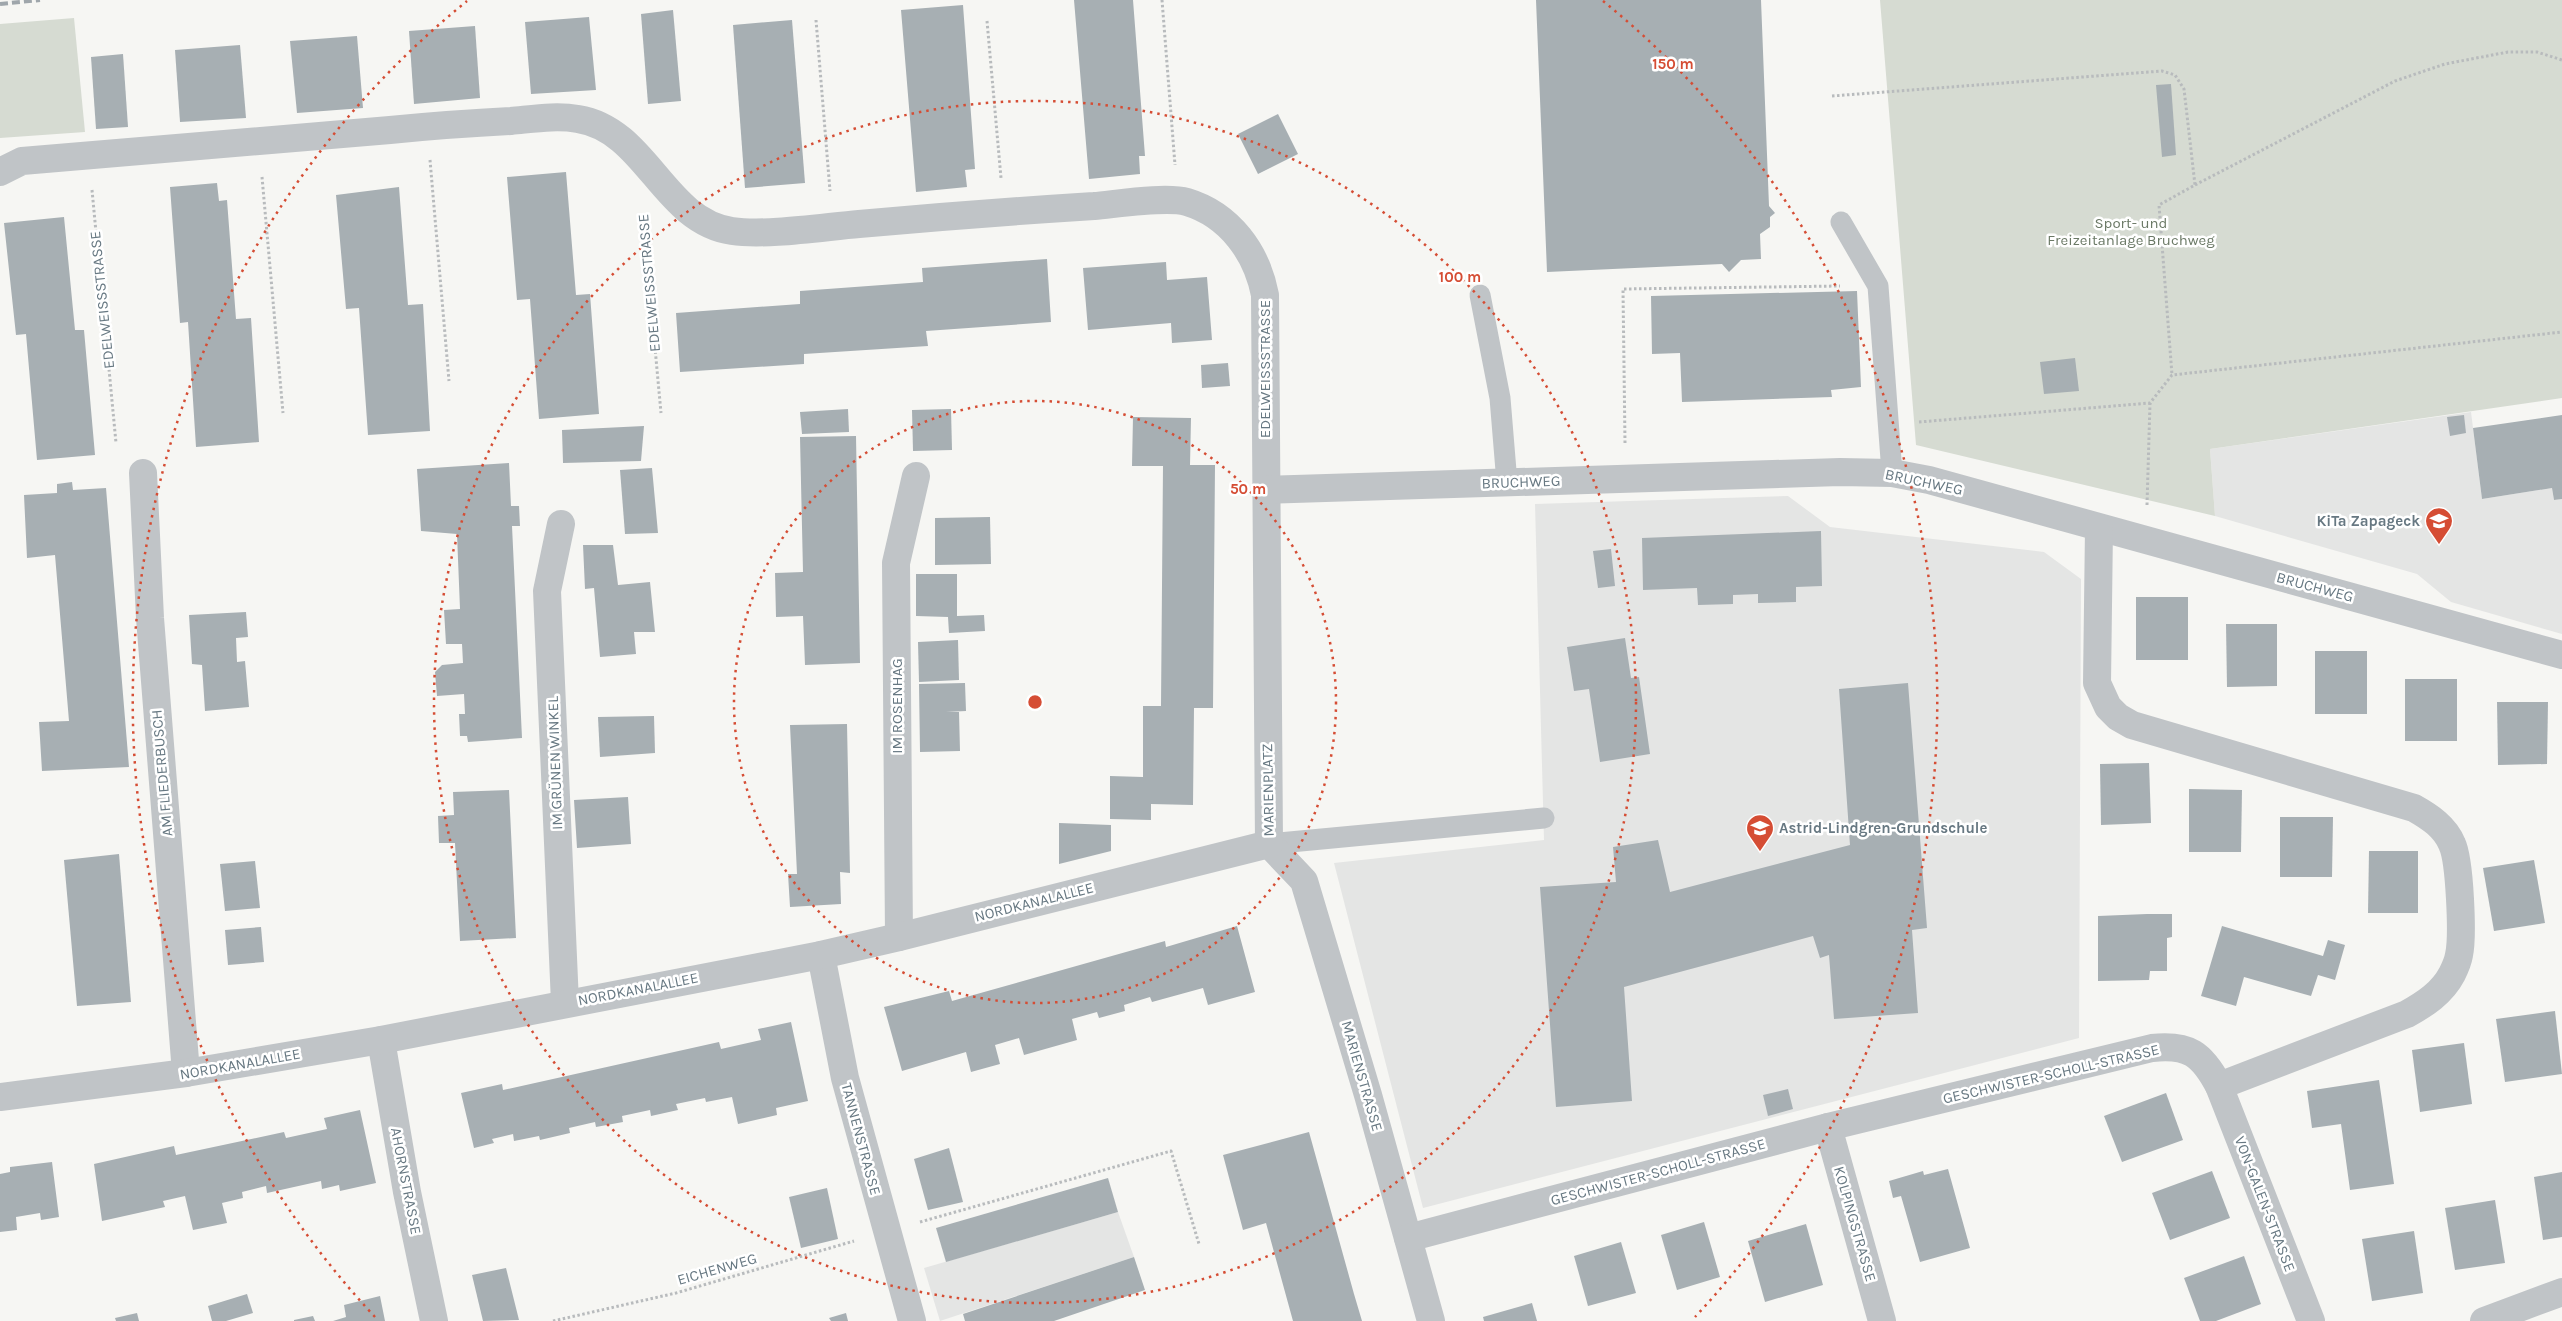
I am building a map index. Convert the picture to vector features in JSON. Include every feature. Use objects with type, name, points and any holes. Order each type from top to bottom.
[{"type":"street","name":"EDELWEISSSTRASSE","points":[[0,172],[22,161],[427,126],[561,117],[593,122],[608,129],[637,154],[677,201],[717,228],[734,231],[833,226],[1004,211],[1178,200],[1209,212],[1231,228],[1251,253],[1262,281],[1267,322],[1265,490]]},
{"type":"street","name":"BRUCHWEG","points":[[1265,490],[1840,472],[1892,473],[1929,480],[2562,655]]},
{"type":"street","name":"AM FLIEDERBUSCH","points":[[143,473],[150,618],[186,1073]]},
{"type":"street","name":"IM ROSENHAG","points":[[899,937],[896,563],[916,476]]},
{"type":"street","name":"MARIENPLATZ","points":[[1265,490],[1269,844]]},
{"type":"street","name":"IM GRÜNEN WINKEL","points":[[560,524],[548,591],[565,1003]]},
{"type":"street","points":[[2099,528],[2097,683],[2108,708],[2118,717],[2132,725],[2414,808],[2430,816],[2443,829],[2453,845],[2459,866],[2459,955],[2452,974],[2440,991],[2425,1004],[2407,1014],[2219,1086]]},
{"type":"street","name":"NORDKANALALLEE","points":[[0,1097],[186,1073],[381,1040],[821,955],[1269,844]]},
{"type":"street","name":"MARIENSTRASSE","points":[[1269,844],[1304,881],[1408,1238],[1430,1321]]},
{"type":"street","name":"TANNENSTRASSE","points":[[821,955],[845,1078],[912,1321]]},
{"type":"street","name":"AHORNSTRASSE","points":[[381,1040],[407,1192],[434,1321]]},
{"type":"street","name":"GESCHWISTER-SCHOLL-STRASSE","points":[[1408,1238],[1828,1127],[2164,1047],[2190,1051],[2201,1058],[2219,1086]]},
{"type":"street","name":"VON-GALEN-STRASSE","points":[[2219,1086],[2310,1321]]},
{"type":"street","name":"KOLPINGSTRASSE","points":[[1828,1127],[1882,1321]]},
{"type":"street","points":[[2484,1321],[2562,1292]]},
{"type":"lane","points":[[1841,222],[1878,286],[1892,473]]},
{"type":"lane","points":[[1480,295],[1500,398],[1507,483]]},
{"type":"lane","name":"MARIENPLATZ","points":[[1269,844],[1544,818]]},
{"type":"path","points":[[1162,0],[1178,200]]},
{"type":"path","points":[[816,20],[833,226]]},
{"type":"path","points":[[987,21],[1004,211]]},
{"type":"path","points":[[2145,540],[2150,403],[2172,375],[2159,205],[2395,82],[2444,64],[2508,52],[2536,52],[2562,60]]},
{"type":"path","points":[[1832,96],[2169,72],[2180,81],[2184,89],[2195,185]]},
{"type":"path","points":[[427,126],[450,381]]},
{"type":"path","points":[[259,142],[284,413]]},
{"type":"path","name":"EDELWEISSSTRASSE","points":[[88,156],[116,444]]},
{"type":"path","name":"EDELWEISSSTRASSE","points":[[642,211],[661,413]]},
{"type":"path","points":[[1626,479],[1623,289],[1878,286]]},
{"type":"path","points":[[2172,375],[2562,332]]},
{"type":"path","points":[[1888,423],[2150,403]]},
{"type":"path","name":"EICHENWEG","points":[[553,1321],[676,1293],[1171,1151],[1199,1244]]},
{"type":"shaded area","name":"KiTa Zapageck","points":[[2471,412],[2482,499],[2552,488],[2554,500],[2562,499],[2562,634],[2451,602],[2417,574],[2215,516],[2210,449]]},
{"type":"shaded area","name":"Astrid-Lindgren-Grundschule","points":[[1788,496],[1830,527],[2044,552],[2081,579],[2079,1038],[1423,1208],[1334,863],[1544,840],[1535,504]]},
{"type":"shaded area","points":[[1118,1212],[1134,1257],[940,1321],[924,1268]]},
{"type":"green space","name":"Sport- und Freizeitanlage Bruchweg","points":[[1880,0],[2562,0],[2562,398],[2210,449],[2215,516],[1916,445]]},
{"type":"green space","points":[[74,18],[85,132],[0,138],[0,24]]},
{"type":"building","points":[[1074,0],[1133,0],[1145,156],[1139,156],[1140,174],[1089,179]]},
{"type":"building","points":[[1536,0],[1761,0],[1769,206],[1775,213],[1770,217],[1770,227],[1760,234],[1761,259],[1741,260],[1729,272],[1722,264],[1547,272]]},
{"type":"building","points":[[963,5],[975,169],[965,170],[967,187],[916,192],[901,10]]},
{"type":"building","points":[[673,10],[681,101],[648,104],[641,14]]},
{"type":"building","points":[[589,17],[596,90],[531,94],[525,22]]},
{"type":"building","points":[[792,20],[805,183],[745,188],[733,25]]},
{"type":"building","points":[[475,26],[480,98],[414,104],[409,31]]},
{"type":"building","points":[[357,36],[363,108],[297,113],[290,41]]},
{"type":"building","points":[[240,45],[246,118],[180,122],[175,50]]},
{"type":"building","points":[[123,54],[128,127],[96,129],[91,57]]},
{"type":"building","points":[[2171,84],[2176,155],[2162,157],[2156,85]]},
{"type":"building","points":[[1278,114],[1298,154],[1258,174],[1238,134]]},
{"type":"building","points":[[566,172],[576,295],[590,294],[599,414],[539,419],[530,299],[517,300],[507,177]]},
{"type":"building","points":[[217,183],[219,201],[227,200],[236,319],[251,318],[259,442],[196,447],[188,322],[180,323],[170,187]]},
{"type":"building","points":[[399,187],[408,305],[423,304],[430,431],[368,435],[359,308],[346,309],[336,195]]},
{"type":"building","points":[[64,217],[75,330],[84,330],[95,455],[37,460],[26,334],[16,335],[4,223]]},
{"type":"building","points":[[1047,259],[1051,322],[926,331],[928,346],[804,354],[804,364],[680,372],[676,313],[800,304],[800,291],[923,282],[922,268]]},
{"type":"building","points":[[1166,262],[1167,280],[1207,277],[1212,340],[1172,343],[1171,323],[1088,330],[1083,268]]},
{"type":"building","points":[[1857,291],[1861,387],[1831,390],[1832,397],[1682,402],[1680,353],[1652,354],[1651,296]]},
{"type":"building","points":[[2075,358],[2079,391],[2044,394],[2040,362]]},
{"type":"building","points":[[1228,363],[1230,386],[1202,388],[1201,365]]},
{"type":"building","points":[[848,409],[849,432],[802,434],[800,412]]},
{"type":"building","points":[[951,409],[952,450],[913,451],[912,410]]},
{"type":"building","points":[[2464,415],[2466,433],[2450,436],[2447,417]]},
{"type":"building","points":[[2562,415],[2562,499],[2554,500],[2552,488],[2482,499],[2473,428]]},
{"type":"building","points":[[1133,417],[1191,418],[1190,465],[1215,465],[1213,708],[1194,708],[1193,805],[1151,804],[1151,820],[1110,819],[1110,776],[1143,777],[1143,706],[1161,706],[1163,466],[1132,466]]},
{"type":"building","points":[[644,426],[641,461],[563,463],[562,430]]},
{"type":"building","points":[[856,436],[860,663],[805,665],[803,616],[776,617],[775,573],[803,572],[800,437]]},
{"type":"building","points":[[509,463],[511,506],[519,506],[520,526],[512,526],[522,738],[468,742],[467,736],[460,736],[459,714],[465,714],[464,694],[437,696],[435,672],[442,665],[463,663],[462,644],[446,644],[444,610],[460,609],[457,534],[421,531],[417,469]]},
{"type":"building","points":[[652,468],[658,533],[625,534],[620,470]]},
{"type":"building","points":[[72,482],[73,490],[106,488],[129,767],[42,771],[39,722],[69,721],[55,555],[27,558],[24,495],[57,493],[57,484]]},
{"type":"building","points":[[990,517],[991,564],[935,565],[935,518]]},
{"type":"building","points":[[1821,531],[1822,586],[1796,587],[1796,602],[1758,603],[1758,594],[1733,595],[1733,604],[1698,605],[1697,588],[1643,590],[1642,538]]},
{"type":"building","points":[[583,545],[613,545],[618,585],[650,582],[655,632],[634,632],[636,654],[600,657],[594,588],[585,589]]},
{"type":"building","points":[[1611,549],[1615,586],[1598,588],[1593,551]]},
{"type":"building","points":[[916,574],[957,574],[957,616],[984,615],[985,631],[949,633],[948,617],[916,616]]},
{"type":"building","points":[[2136,597],[2188,597],[2188,660],[2136,660]]},
{"type":"building","points":[[246,612],[248,637],[236,638],[237,662],[245,661],[249,707],[205,711],[202,665],[192,664],[189,615]]},
{"type":"building","points":[[2226,624],[2277,624],[2277,686],[2227,687]]},
{"type":"building","points":[[1625,638],[1631,678],[1639,677],[1650,754],[1600,762],[1589,689],[1574,691],[1567,647]]},
{"type":"building","points":[[958,640],[959,680],[919,682],[918,642]]},
{"type":"building","points":[[2315,651],[2367,651],[2367,714],[2315,714]]},
{"type":"building","points":[[2405,679],[2457,679],[2457,741],[2405,741]]},
{"type":"building","points":[[965,683],[966,711],[946,712],[959,712],[960,751],[920,752],[919,684]]},
{"type":"building","points":[[1908,683],[1927,928],[1912,930],[1918,1013],[1834,1019],[1829,955],[1820,958],[1813,936],[1624,987],[1632,1101],[1556,1107],[1540,887],[1616,882],[1613,847],[1658,840],[1670,892],[1850,845],[1839,689]]},
{"type":"building","points":[[2497,702],[2548,702],[2547,764],[2498,765]]},
{"type":"building","points":[[654,716],[655,753],[600,757],[598,717]]},
{"type":"building","points":[[847,724],[850,873],[840,872],[841,904],[790,907],[788,874],[797,874],[790,725]]},
{"type":"building","points":[[2149,763],[2151,823],[2101,825],[2100,764]]},
{"type":"building","points":[[2189,789],[2242,790],[2241,852],[2189,852]]},
{"type":"building","points":[[509,790],[516,938],[460,941],[455,843],[439,843],[438,816],[454,815],[453,792]]},
{"type":"building","points":[[628,797],[631,844],[577,848],[574,800]]},
{"type":"building","points":[[2280,817],[2333,817],[2332,877],[2280,877]]},
{"type":"building","points":[[1059,823],[1111,825],[1111,851],[1059,864]]},
{"type":"building","points":[[2369,851],[2418,851],[2418,913],[2368,913]]},
{"type":"building","points":[[119,854],[131,1002],[77,1006],[64,860]]},
{"type":"building","points":[[2534,860],[2545,923],[2494,931],[2483,868]]},
{"type":"building","points":[[255,861],[260,908],[225,911],[220,864]]},
{"type":"building","points":[[2172,914],[2172,937],[2167,938],[2167,971],[2150,971],[2149,980],[2098,981],[2098,916]]},
{"type":"building","points":[[1237,926],[1255,992],[1208,1005],[1203,988],[1152,1002],[1150,997],[1124,1005],[1125,1011],[1099,1018],[1097,1012],[1072,1019],[1077,1040],[1024,1055],[1019,1038],[995,1045],[1000,1064],[971,1072],[966,1052],[902,1071],[884,1007],[949,991],[952,1001],[1165,941],[1166,947]]},
{"type":"building","points":[[2222,926],[2323,956],[2328,940],[2345,945],[2335,980],[2318,975],[2311,996],[2244,977],[2236,1006],[2201,996]]},
{"type":"building","points":[[261,927],[264,962],[228,965],[225,930]]},
{"type":"building","points":[[2555,1011],[2562,1074],[2505,1082],[2496,1019]]},
{"type":"building","points":[[791,1022],[808,1101],[776,1108],[777,1115],[738,1124],[732,1097],[706,1102],[705,1098],[676,1104],[678,1110],[651,1116],[650,1110],[622,1116],[623,1122],[596,1127],[595,1122],[569,1128],[570,1133],[540,1140],[539,1136],[514,1141],[513,1134],[492,1139],[494,1143],[474,1148],[461,1093],[502,1084],[503,1090],[719,1042],[721,1049],[761,1040],[758,1029]]},
{"type":"building","points":[[2464,1043],[2472,1104],[2420,1112],[2412,1050]]},
{"type":"building","points":[[2379,1080],[2394,1184],[2350,1190],[2341,1124],[2312,1128],[2307,1091]]},
{"type":"building","points":[[1788,1089],[1793,1109],[1768,1116],[1763,1095]]},
{"type":"building","points":[[2166,1093],[2183,1140],[2122,1162],[2104,1116]]},
{"type":"building","points":[[360,1110],[376,1183],[340,1191],[339,1185],[322,1189],[321,1181],[267,1193],[266,1186],[242,1192],[243,1198],[222,1203],[227,1223],[193,1230],[185,1196],[163,1201],[165,1207],[102,1221],[94,1164],[174,1146],[176,1155],[284,1132],[286,1138],[327,1129],[324,1118]]},
{"type":"building","points":[[1309,1132],[1362,1321],[1293,1321],[1266,1223],[1243,1230],[1223,1155]]},
{"type":"building","points":[[949,1148],[963,1202],[928,1210],[914,1159]]},
{"type":"building","points":[[52,1162],[59,1217],[41,1220],[40,1213],[16,1217],[17,1230],[0,1232],[0,1174],[10,1172],[10,1167]]},
{"type":"building","points":[[1948,1169],[1970,1248],[1920,1262],[1901,1196],[1893,1198],[1889,1181],[1923,1171],[1924,1175]]},
{"type":"building","points":[[2212,1171],[2230,1218],[2170,1240],[2152,1193]]},
{"type":"building","points":[[2562,1172],[2562,1237],[2543,1240],[2534,1177]]},
{"type":"building","points":[[1108,1178],[1118,1212],[946,1262],[936,1228]]},
{"type":"building","points":[[827,1188],[838,1239],[801,1248],[789,1197]]},
{"type":"building","points":[[2495,1200],[2505,1263],[2455,1270],[2445,1208]]},
{"type":"building","points":[[1704,1222],[1720,1277],[1677,1290],[1661,1235]]},
{"type":"building","points":[[1806,1224],[1823,1285],[1765,1302],[1748,1241]]},
{"type":"building","points":[[2414,1231],[2423,1293],[2372,1301],[2362,1239]]},
{"type":"building","points":[[1621,1242],[1636,1293],[1588,1306],[1574,1256]]},
{"type":"building","points":[[2244,1256],[2261,1304],[2216,1321],[2200,1321],[2184,1278]]},
{"type":"building","points":[[1134,1257],[1145,1290],[1054,1321],[965,1321],[963,1314]]},
{"type":"building","points":[[506,1268],[519,1320],[483,1321],[472,1275]]},
{"type":"building","points":[[247,1294],[253,1313],[226,1321],[212,1321],[208,1306]]},
{"type":"building","points":[[380,1296],[385,1321],[333,1321],[346,1317],[344,1305]]},
{"type":"building","points":[[1532,1303],[1537,1321],[1484,1321],[1483,1317]]},
{"type":"building","points":[[137,1313],[139,1321],[116,1321],[115,1318]]},
{"type":"building","points":[[846,1313],[848,1321],[831,1321],[829,1318]]},
{"type":"building","points":[[313,1316],[315,1321],[294,1321],[294,1320]]},
{"type":"railway","points":[[0,4],[40,0]]},
{"type":"place","name":"KiTa Zapageck","points":[[2439,545]]},
{"type":"place","name":"Astrid-Lindgren-Grundschule","points":[[1760,852]]}]
